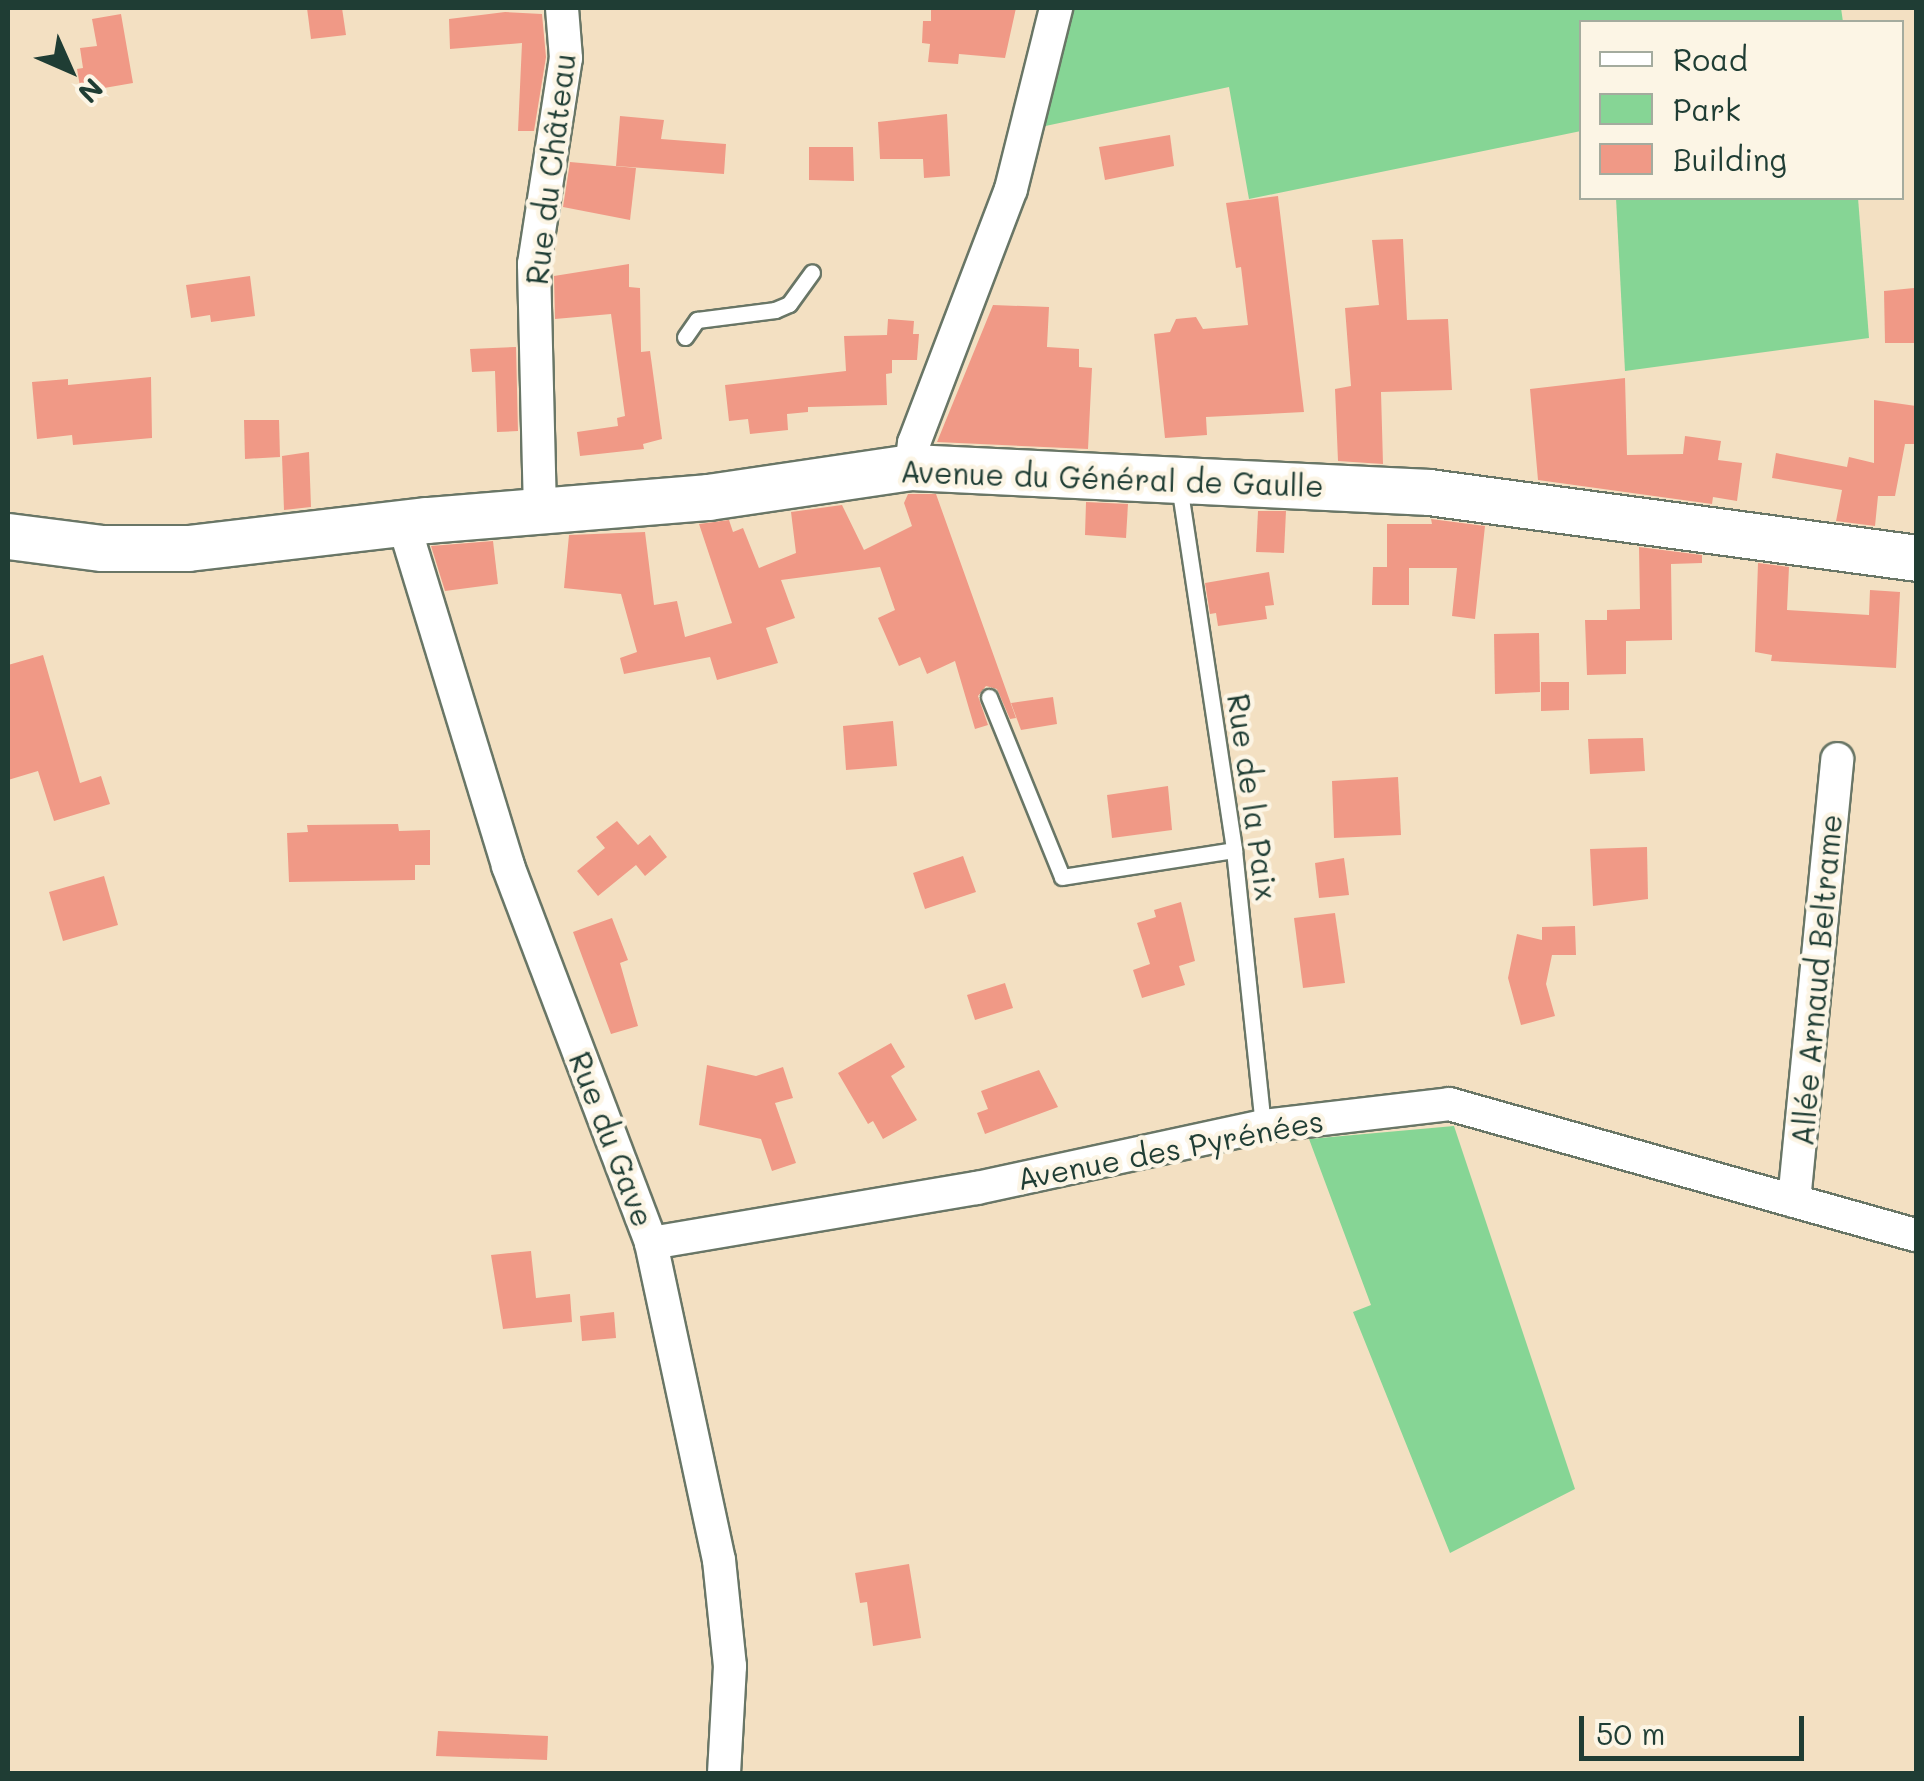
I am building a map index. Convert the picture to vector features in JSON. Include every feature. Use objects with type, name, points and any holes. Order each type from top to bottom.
[{"type":"main road","name":"Avenue du Général de Gaulle","points":[[9,544],[188,548],[708,497],[911,467],[1429,492],[1916,558]]},
{"type":"street","name":"Rue du Château","points":[[540,512],[534,264],[566,58],[562,8]]},
{"type":"street","points":[[911,467],[914,443],[1011,189],[1056,8]]},
{"type":"street","name":"Rue du Gave","points":[[404,525],[508,866],[651,1243],[719,1560],[730,1666],[724,1774]]},
{"type":"street","name":"Allée Arnaud Beltrame","points":[[1794,1201],[1836,760]]},
{"type":"street","name":"Avenue des Pyrénées","points":[[651,1243],[977,1188],[1263,1126],[1449,1104],[1916,1235]]},
{"type":"lane","points":[[685,337],[697,320],[790,304],[812,272]]},
{"type":"lane","name":"Rue de la Paix","points":[[1178,477],[1234,850],[1263,1126]]},
{"type":"lane","points":[[989,697],[1062,876],[1234,850]]},
{"type":"green space","points":[[1064,8],[1841,8],[1843,20],[1579,20],[1579,131],[1249,199],[1229,87],[1036,128]]},
{"type":"green space","points":[[1616,200],[1858,200],[1869,338],[1625,371]]},
{"type":"green space","points":[[1454,1126],[1575,1489],[1450,1553],[1353,1312],[1371,1305],[1309,1139]]},
{"type":"building","points":[[307,8],[342,8],[346,35],[311,39]]},
{"type":"building","points":[[931,8],[1016,8],[1005,58],[959,54],[958,64],[928,62],[930,44],[922,43],[923,21],[931,21]]},
{"type":"building","points":[[505,12],[542,14],[546,57],[534,131],[518,131],[522,43],[450,49],[449,19]]},
{"type":"building","points":[[121,14],[133,83],[81,92],[77,69],[83,68],[80,48],[97,46],[92,19]]},
{"type":"building","points":[[947,114],[950,176],[924,178],[923,159],[880,159],[878,122]]},
{"type":"building","points":[[620,116],[664,120],[661,139],[726,144],[724,174],[616,166]]},
{"type":"building","points":[[1170,135],[1174,166],[1105,180],[1099,147]]},
{"type":"building","points":[[809,147],[853,147],[854,181],[809,180]]},
{"type":"building","points":[[570,162],[636,168],[630,220],[563,207]]},
{"type":"building","points":[[1278,196],[1304,412],[1206,417],[1207,435],[1165,438],[1154,334],[1170,332],[1176,319],[1196,317],[1203,329],[1248,325],[1241,267],[1236,268],[1226,203]]},
{"type":"building","points":[[1403,239],[1407,320],[1448,319],[1452,390],[1381,392],[1383,464],[1338,461],[1335,389],[1351,386],[1345,308],[1379,305],[1372,240]]},
{"type":"building","points":[[629,264],[629,287],[640,288],[641,352],[650,351],[662,439],[643,444],[644,449],[580,456],[577,432],[618,426],[617,418],[625,416],[611,314],[555,319],[554,276]]},
{"type":"building","points":[[250,276],[255,316],[211,322],[210,315],[191,318],[186,285]]},
{"type":"building","points":[[1914,288],[1915,343],[1885,343],[1884,291]]},
{"type":"building","points":[[993,305],[1049,307],[1047,347],[1079,349],[1079,367],[1092,368],[1088,449],[937,442]]},
{"type":"building","points":[[888,319],[914,321],[913,334],[919,334],[917,360],[892,360],[892,373],[886,374],[887,405],[808,407],[808,412],[787,414],[788,430],[750,434],[748,419],[729,421],[725,385],[846,371],[844,336],[887,335]]},
{"type":"building","points":[[516,347],[518,431],[497,432],[495,371],[472,372],[470,349]]},
{"type":"building","points":[[151,377],[152,438],[73,445],[72,435],[37,439],[32,382],[68,379],[68,385]]},
{"type":"building","points":[[1625,378],[1627,455],[1683,454],[1685,436],[1721,441],[1718,460],[1742,463],[1737,501],[1713,497],[1712,504],[1538,480],[1530,389]]},
{"type":"building","points":[[1874,400],[1916,406],[1916,444],[1905,444],[1895,496],[1878,496],[1875,526],[1836,521],[1842,490],[1772,478],[1776,453],[1847,467],[1849,457],[1874,463]]},
{"type":"building","points":[[244,420],[279,420],[280,457],[245,459]]},
{"type":"building","points":[[309,452],[311,507],[284,510],[282,456]]},
{"type":"building","points":[[908,494],[936,494],[1016,718],[1010,719],[997,689],[986,686],[978,696],[988,725],[975,729],[955,661],[927,674],[920,657],[899,666],[878,618],[895,610],[880,567],[781,580],[795,618],[766,628],[778,663],[717,680],[710,657],[624,674],[620,658],[637,652],[621,594],[564,588],[569,535],[645,532],[654,605],[677,601],[685,637],[732,623],[699,524],[729,520],[733,532],[743,528],[759,568],[796,553],[791,512],[842,505],[864,550],[912,526],[904,503]]},
{"type":"building","points":[[1086,502],[1128,504],[1126,538],[1085,535]]},
{"type":"building","points":[[1258,511],[1286,511],[1284,553],[1256,552]]},
{"type":"building","points":[[1431,519],[1485,526],[1475,619],[1452,616],[1457,568],[1409,568],[1409,605],[1372,605],[1373,567],[1387,567],[1387,524],[1432,524]]},
{"type":"building","points":[[493,541],[498,584],[445,591],[431,546]]},
{"type":"building","points":[[1639,547],[1702,555],[1702,563],[1671,564],[1672,640],[1626,641],[1626,674],[1587,675],[1585,620],[1607,620],[1607,610],[1640,609]]},
{"type":"building","points":[[1758,563],[1789,567],[1787,610],[1869,615],[1870,590],[1900,592],[1896,668],[1771,661],[1772,655],[1755,652]]},
{"type":"building","points":[[1269,572],[1274,605],[1265,606],[1267,619],[1218,626],[1216,613],[1210,614],[1205,583]]},
{"type":"building","points":[[1539,633],[1540,692],[1495,694],[1494,634]]},
{"type":"building","points":[[43,655],[80,783],[101,776],[110,804],[54,821],[38,771],[8,780],[8,665]]},
{"type":"building","points":[[1541,682],[1569,682],[1569,710],[1541,711]]},
{"type":"building","points":[[1053,697],[1057,724],[1021,730],[1011,703]]},
{"type":"building","points":[[893,721],[897,766],[846,770],[843,726]]},
{"type":"building","points":[[1643,738],[1645,771],[1590,774],[1588,739]]},
{"type":"building","points":[[1398,777],[1401,835],[1334,838],[1332,781]]},
{"type":"building","points":[[1168,786],[1172,830],[1112,838],[1107,795]]},
{"type":"building","points":[[617,821],[638,845],[650,835],[667,857],[645,876],[636,865],[598,896],[577,871],[605,848],[596,837]]},
{"type":"building","points":[[398,824],[399,831],[430,830],[430,865],[415,865],[415,880],[289,882],[287,833],[308,832],[307,825]]},
{"type":"building","points":[[1647,847],[1648,899],[1593,906],[1590,849]]},
{"type":"building","points":[[963,856],[976,892],[925,909],[913,873]]},
{"type":"building","points":[[1344,858],[1349,895],[1319,898],[1315,863]]},
{"type":"building","points":[[104,876],[118,925],[63,941],[49,892]]},
{"type":"building","points":[[1181,902],[1195,961],[1179,966],[1185,985],[1142,998],[1133,970],[1150,964],[1137,923],[1156,917],[1154,910]]},
{"type":"building","points":[[1335,913],[1345,983],[1303,988],[1294,918]]},
{"type":"building","points":[[612,918],[628,960],[620,963],[638,1026],[611,1034],[573,932]]},
{"type":"building","points":[[1575,926],[1576,955],[1552,955],[1546,984],[1555,1016],[1521,1025],[1508,978],[1517,934],[1542,940],[1542,927]]},
{"type":"building","points":[[1005,983],[1013,1008],[975,1020],[967,995]]},
{"type":"building","points":[[891,1043],[905,1067],[891,1076],[917,1120],[883,1139],[873,1121],[868,1124],[838,1073]]},
{"type":"building","points":[[707,1065],[756,1076],[783,1067],[793,1098],[775,1103],[796,1163],[772,1171],[761,1139],[699,1125]]},
{"type":"building","points":[[1039,1070],[1058,1107],[985,1134],[977,1113],[988,1109],[981,1091]]},
{"type":"building","points":[[531,1251],[536,1298],[570,1294],[572,1322],[503,1329],[491,1255]]},
{"type":"building","points":[[614,1312],[616,1338],[582,1341],[580,1316]]},
{"type":"building","points":[[909,1564],[921,1638],[873,1646],[867,1602],[860,1603],[855,1573]]},
{"type":"building","points":[[438,1731],[548,1736],[547,1760],[436,1756]]}]
